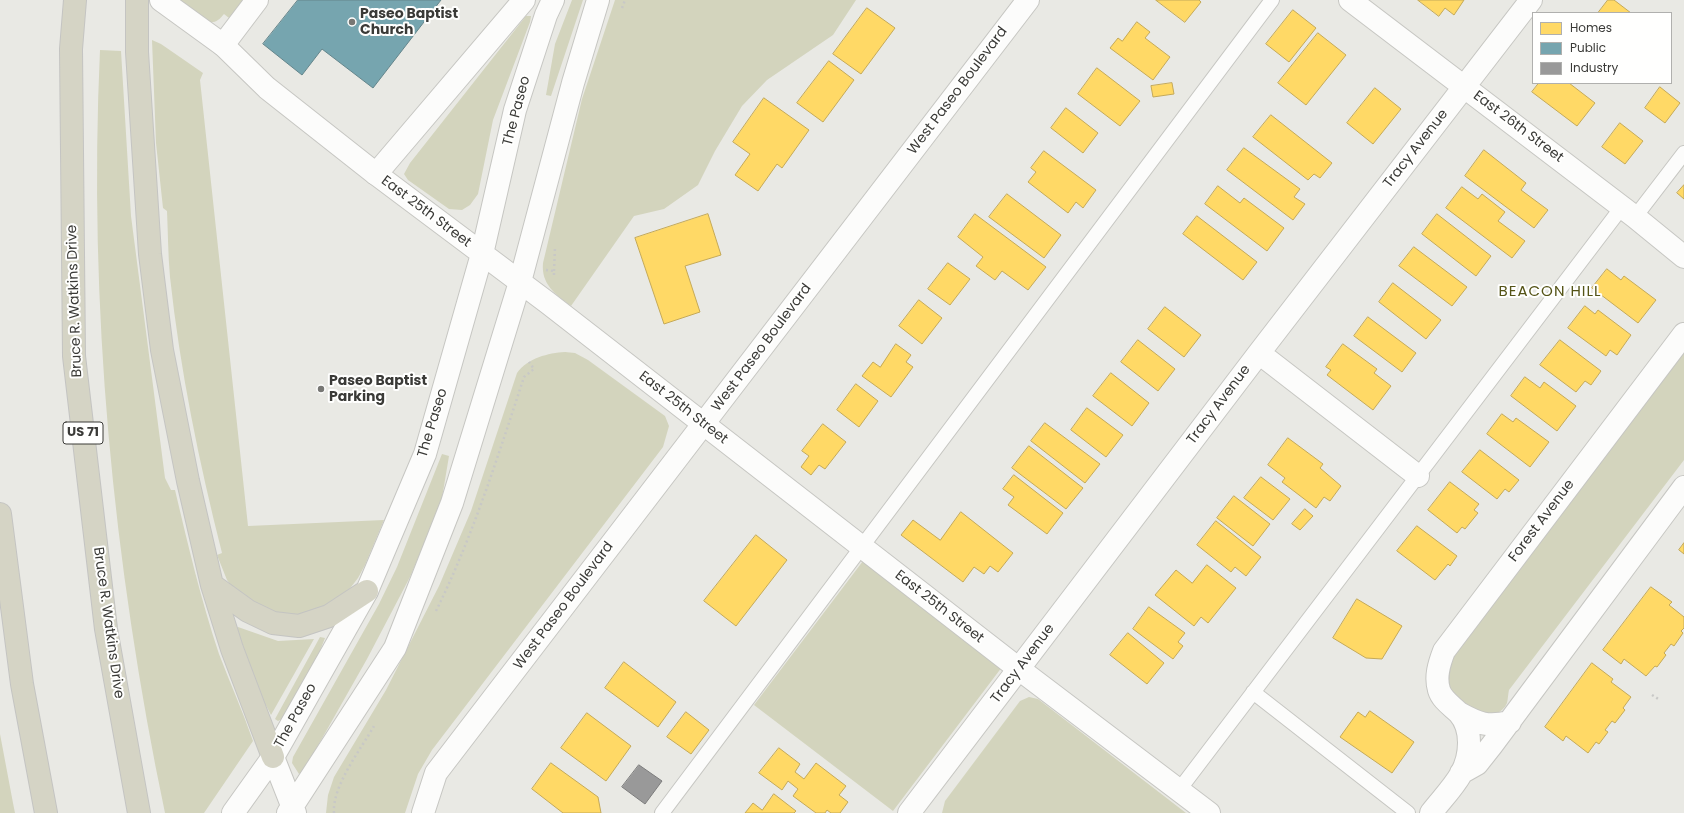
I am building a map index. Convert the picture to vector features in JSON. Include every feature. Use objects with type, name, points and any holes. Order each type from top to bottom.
[{"type":"highway","name":"Bruce R. Watkins Drive","points":[[75,0],[71,49],[74,356],[106,629],[139,813]]},
{"type":"highway","points":[[137,0],[137,52],[150,254],[162,350],[188,481],[212,585],[232,649],[272,757]]},
{"type":"highway","points":[[0,514],[22,684],[46,813]]},
{"type":"highway","points":[[212,585],[248,612],[273,623],[299,626],[329,616],[367,591]]},
{"type":"street","name":"East 25th Street","points":[[161,0],[223,46],[267,88],[376,174],[520,282],[1019,669],[1209,813]]},
{"type":"street","points":[[223,46],[257,0]]},
{"type":"street","points":[[376,174],[524,0]]},
{"type":"street","name":"The Paseo","points":[[232,813],[272,757],[367,591],[425,454],[482,254],[516,110],[546,15],[553,0]]},
{"type":"street","points":[[292,811],[395,648],[452,503],[520,282],[573,83],[598,0]]},
{"type":"street","name":"West Paseo Boulevard","points":[[423,813],[436,773],[1028,0]]},
{"type":"street","name":"East 26th Street","points":[[1350,0],[1629,212],[1684,257]]},
{"type":"street","name":"Tracy Avenue","points":[[909,813],[1258,353],[1531,0]]},
{"type":"street","name":"Forest Avenue","points":[[1510,722],[1495,725],[1480,724],[1459,713],[1447,703],[1439,691],[1437,669],[1444,651],[1684,334]]},
{"type":"street","points":[[1258,353],[1418,476]]},
{"type":"street","name":"Forest Avenue","points":[[1461,773],[1477,764],[1510,722],[1684,486]]},
{"type":"street","name":"Forest Avenue","points":[[1431,813],[1461,773],[1469,746],[1468,729],[1459,713]]},
{"type":"street","points":[[272,757],[292,811]]},
{"type":"lane","points":[[662,813],[1272,0]]},
{"type":"lane","points":[[1179,790],[1418,476],[1629,212],[1684,152]]},
{"type":"lane","points":[[1253,692],[1408,813]]},
{"type":"path","points":[[1652,695],[1660,700]]},
{"type":"green space","points":[[180,0],[247,0],[237,14],[229,18],[224,14],[217,21],[208,22]]},
{"type":"green space","points":[[572,0],[583,0],[551,96],[546,95],[555,44]]},
{"type":"green space","points":[[615,0],[856,0],[833,35],[767,80],[742,106],[715,151],[698,185],[664,209],[634,216],[571,306],[550,288],[544,277],[543,263],[582,99]]},
{"type":"green space","points":[[526,16],[531,16],[530,22],[493,120],[478,194],[470,205],[462,210],[449,209],[408,180],[404,174],[410,163]]},
{"type":"green space","points":[[152,40],[161,44],[203,73],[200,80],[248,526],[384,520],[358,578],[348,591],[319,611],[292,616],[268,612],[233,588],[227,580],[217,555],[222,553],[191,416],[174,312],[169,269],[167,211],[163,208],[156,143]]},
{"type":"green space","points":[[100,50],[121,51],[131,216],[165,478],[171,490],[175,490],[212,634],[253,741],[204,813],[165,813],[131,624],[118,529],[108,434],[98,242],[97,146]]},
{"type":"green space","points":[[1684,351],[1684,460],[1509,690],[1507,703],[1503,709],[1497,713],[1484,716],[1464,704],[1452,693],[1447,678],[1451,654]]},
{"type":"green space","points":[[565,352],[575,353],[588,360],[665,416],[669,426],[663,447],[432,750],[418,774],[405,813],[326,813],[328,795],[334,777],[386,690],[439,586],[471,511],[517,373],[527,364],[539,357]]},
{"type":"green space","points":[[442,454],[449,456],[441,504],[410,577],[367,659],[303,772],[299,774],[292,763],[293,757],[379,604],[397,567]]},
{"type":"green space","points":[[863,561],[1002,667],[893,811],[754,705]]},
{"type":"green space","points":[[238,627],[278,641],[314,639],[271,715],[254,683],[237,628]]},
{"type":"green space","points":[[320,637],[325,638],[315,663],[282,719],[278,721],[275,719]]},
{"type":"green space","points":[[1029,697],[1038,699],[1186,813],[942,813],[945,801],[1020,701]]},
{"type":"green space","points":[[0,734],[13,803],[15,813],[0,813]]},
{"type":"building: Homes","points":[[1156,0],[1199,0],[1201,2],[1185,22]]},
{"type":"building: Homes","points":[[1418,0],[1464,0],[1454,15],[1445,8],[1439,16]]},
{"type":"building: Homes","points":[[1608,0],[1614,0],[1630,12],[1599,12]]},
{"type":"building: Homes","points":[[867,8],[895,28],[861,74],[833,54]]},
{"type":"building: Homes","points":[[1293,10],[1316,28],[1289,62],[1266,44]]},
{"type":"building: Homes","points":[[1137,22],[1150,32],[1145,38],[1170,57],[1153,80],[1110,48],[1118,38],[1122,41]]},
{"type":"building: Homes","points":[[1318,33],[1346,55],[1306,105],[1278,83]]},
{"type":"building: Homes","points":[[829,61],[854,80],[823,122],[797,103]]},
{"type":"building: Homes","points":[[1097,68],[1140,101],[1120,126],[1078,94]]},
{"type":"building: Homes","points":[[1172,83],[1174,94],[1153,97],[1151,86]]},
{"type":"building: Homes","points":[[1538,84],[1570,84],[1595,103],[1577,126],[1532,92]]},
{"type":"building: Homes","points":[[1660,87],[1680,103],[1665,123],[1645,108]]},
{"type":"building: Homes","points":[[1375,88],[1401,109],[1373,144],[1347,123]]},
{"type":"building: Homes","points":[[764,98],[809,130],[782,168],[777,164],[758,191],[735,175],[750,154],[733,142]]},
{"type":"building: Homes","points":[[1066,108],[1098,133],[1083,153],[1051,128]]},
{"type":"building: Homes","points":[[1271,115],[1332,163],[1320,178],[1314,174],[1308,180],[1253,137]]},
{"type":"building: Homes","points":[[1620,123],[1643,141],[1625,164],[1602,147]]},
{"type":"building: Homes","points":[[1244,148],[1300,189],[1294,197],[1305,204],[1293,220],[1227,170]]},
{"type":"building: Homes","points":[[1484,150],[1526,183],[1521,190],[1548,210],[1534,228],[1465,176]]},
{"type":"building: Homes","points":[[1044,151],[1096,190],[1083,208],[1076,202],[1068,213],[1028,182],[1036,172],[1031,168]]},
{"type":"building: Homes","points":[[1684,185],[1684,199],[1677,193]]},
{"type":"building: Homes","points":[[1218,186],[1240,203],[1244,198],[1284,228],[1267,251],[1205,204]]},
{"type":"building: Homes","points":[[1462,187],[1478,199],[1482,194],[1505,212],[1498,221],[1525,241],[1512,258],[1446,208]]},
{"type":"building: Homes","points":[[1007,194],[1061,235],[1044,258],[989,217]]},
{"type":"building: Homes","points":[[708,214],[721,255],[685,266],[700,312],[664,324],[635,238]]},
{"type":"building: Homes","points":[[975,214],[1046,267],[1028,290],[1002,271],[995,280],[976,266],[983,257],[958,237]]},
{"type":"building: Homes","points":[[1437,214],[1491,256],[1476,276],[1422,234]]},
{"type":"building: Homes","points":[[1197,216],[1257,262],[1243,280],[1183,234]]},
{"type":"building: Homes","points":[[1414,247],[1467,287],[1452,306],[1399,266]]},
{"type":"building: Homes","points":[[948,263],[970,279],[950,305],[928,289]]},
{"type":"building: Homes","points":[[1607,269],[1621,280],[1624,276],[1656,300],[1638,323],[1592,288]]},
{"type":"building: Homes","points":[[1393,283],[1441,320],[1426,339],[1379,302]]},
{"type":"building: Homes","points":[[919,300],[942,318],[922,344],[899,326]]},
{"type":"building: Homes","points":[[1585,306],[1595,314],[1598,310],[1631,335],[1617,355],[1610,350],[1606,356],[1568,328]]},
{"type":"building: Homes","points":[[1165,307],[1201,335],[1184,357],[1148,329]]},
{"type":"building: Homes","points":[[1368,317],[1416,353],[1402,372],[1354,336]]},
{"type":"building: Homes","points":[[1138,340],[1175,369],[1158,391],[1121,362]]},
{"type":"building: Homes","points":[[1560,340],[1601,371],[1591,385],[1585,381],[1576,392],[1540,365]]},
{"type":"building: Homes","points":[[896,344],[911,355],[906,362],[913,367],[891,397],[862,376],[873,362],[880,367]]},
{"type":"building: Homes","points":[[1343,344],[1377,369],[1374,373],[1391,386],[1373,410],[1327,375],[1331,370],[1326,367]]},
{"type":"building: Homes","points":[[1111,373],[1149,403],[1132,426],[1093,396]]},
{"type":"building: Homes","points":[[1525,377],[1540,388],[1544,382],[1576,406],[1557,431],[1511,396]]},
{"type":"building: Homes","points":[[856,384],[878,401],[859,427],[837,410]]},
{"type":"building: Homes","points":[[1087,408],[1123,435],[1106,457],[1071,430]]},
{"type":"building: Homes","points":[[1502,414],[1513,422],[1516,418],[1549,442],[1530,467],[1487,434]]},
{"type":"building: Homes","points":[[1045,423],[1100,464],[1085,483],[1031,441]]},
{"type":"building: Homes","points":[[823,424],[846,442],[825,469],[819,465],[811,475],[801,467],[809,456],[802,451]]},
{"type":"building: Homes","points":[[1288,438],[1323,464],[1320,468],[1341,486],[1330,501],[1324,497],[1316,508],[1282,482],[1285,478],[1268,465]]},
{"type":"building: Homes","points":[[1029,446],[1083,488],[1066,509],[1012,468]]},
{"type":"building: Homes","points":[[1480,450],[1519,480],[1509,492],[1505,489],[1497,499],[1462,472]]},
{"type":"building: Homes","points":[[1014,475],[1063,513],[1047,534],[1008,505],[1014,497],[1003,489]]},
{"type":"building: Homes","points":[[1261,477],[1290,499],[1273,520],[1244,498]]},
{"type":"building: Homes","points":[[1450,482],[1479,504],[1474,510],[1478,513],[1465,529],[1462,527],[1457,533],[1428,510]]},
{"type":"building: Homes","points":[[1234,496],[1270,524],[1253,546],[1217,518]]},
{"type":"building: Homes","points":[[1305,509],[1313,516],[1300,530],[1292,524]]},
{"type":"building: Homes","points":[[961,512],[1013,553],[998,572],[990,566],[984,574],[974,567],[963,582],[901,535],[913,520],[940,540]]},
{"type":"building: Homes","points":[[1216,521],[1261,557],[1246,576],[1235,567],[1231,572],[1197,545]]},
{"type":"building: Homes","points":[[1417,526],[1457,556],[1450,566],[1448,564],[1435,580],[1397,551]]},
{"type":"building: Homes","points":[[756,535],[787,560],[736,626],[704,601]]},
{"type":"building: Homes","points":[[1684,543],[1684,554],[1679,550]]},
{"type":"building: Homes","points":[[1207,565],[1236,588],[1208,623],[1201,617],[1194,626],[1155,595],[1176,570],[1192,583]]},
{"type":"building: Homes","points":[[1651,587],[1672,602],[1669,605],[1684,617],[1684,628],[1681,631],[1683,633],[1674,646],[1671,644],[1664,653],[1666,655],[1657,667],[1655,666],[1646,676],[1624,659],[1621,664],[1603,650]]},
{"type":"building: Homes","points":[[1357,599],[1402,626],[1382,659],[1366,658],[1333,638]]},
{"type":"building: Homes","points":[[1149,607],[1185,633],[1178,642],[1183,646],[1173,659],[1133,629]]},
{"type":"building: Homes","points":[[1128,633],[1164,663],[1147,684],[1110,655]]},
{"type":"building: Homes","points":[[624,662],[676,702],[658,727],[605,688]]},
{"type":"building: Homes","points":[[1592,663],[1613,679],[1611,682],[1631,697],[1623,708],[1625,710],[1615,723],[1612,721],[1605,730],[1608,732],[1599,744],[1596,742],[1588,753],[1566,736],[1563,741],[1545,727]]},
{"type":"building: Homes","points":[[1370,711],[1414,742],[1392,773],[1340,737],[1358,712],[1365,717]]},
{"type":"building: Homes","points":[[686,712],[709,730],[691,754],[667,737]]},
{"type":"building: Homes","points":[[587,713],[631,746],[606,781],[561,748]]},
{"type":"building: Homes","points":[[779,748],[800,764],[795,772],[804,779],[816,763],[846,786],[839,795],[848,802],[840,813],[831,813],[827,810],[825,813],[816,813],[793,796],[798,789],[788,781],[782,790],[759,773]]},
{"type":"building: Homes","points":[[551,763],[598,797],[601,813],[563,813],[532,789]]},
{"type":"building: Homes","points":[[774,794],[796,811],[794,813],[745,813],[753,803],[762,810]]},
{"type":"building: Public","name":"Paseo Baptist Church","points":[[298,0],[441,0],[373,88],[322,49],[302,75],[263,44]]},
{"type":"building: Industry","points":[[639,765],[662,781],[645,804],[622,787]]},
{"type":"place","name":"Paseo Baptist Church","points":[[352,22]]},
{"type":"place","name":"Paseo Baptist Parking","points":[[321,389]]},
{"type":"district","name":"BEACON HILL","points":[[1550,292]]}]
